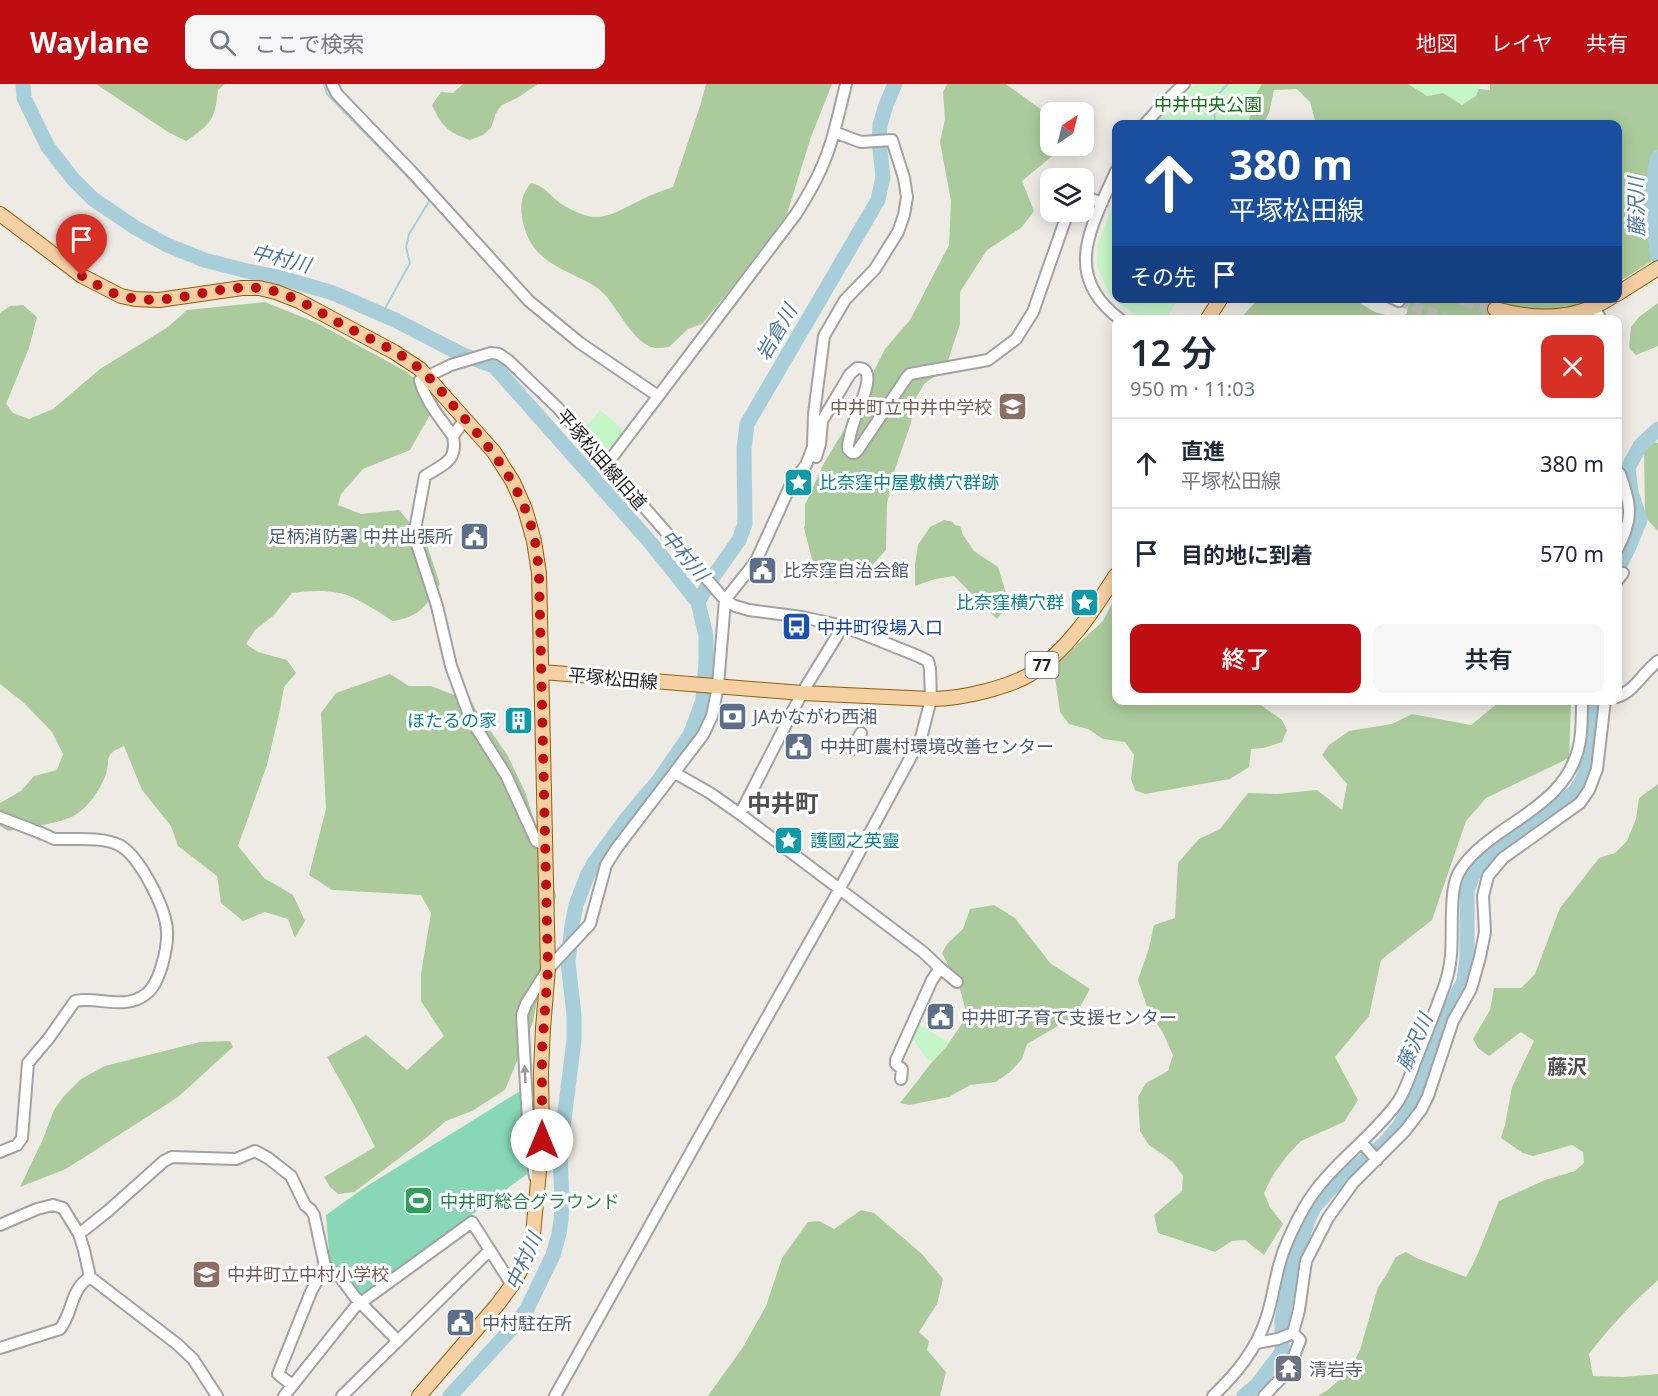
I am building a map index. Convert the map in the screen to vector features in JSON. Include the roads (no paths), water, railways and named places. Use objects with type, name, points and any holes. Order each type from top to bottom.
[{"type":"main road","name":"平塚松田線","points":[[0,214],[82,276],[121,296],[159,300],[242,288],[259,288],[276,292],[299,301],[394,352],[420,369],[494,452],[513,482],[528,519],[539,573],[542,672],[802,693],[952,699],[1008,685],[1031,674],[1049,660],[1083,624],[1112,581]]},
{"type":"main road","points":[[1622,291],[1653,271]]},
{"type":"main road","points":[[1495,309],[1522,315]]},
{"type":"main road","points":[[419,1396],[498,1304],[525,1262],[533,1234],[542,1140],[542,1040],[553,964],[546,846],[542,672]]},
{"type":"street","points":[[332,84],[337,94],[411,171],[529,301],[580,343],[657,396]]},
{"type":"street","points":[[607,464],[796,214],[812,189],[834,132],[846,84]]},
{"type":"street","points":[[1149,120],[1184,84]]},
{"type":"street","points":[[538,1195],[529,1139],[522,1015],[553,964],[590,924],[606,865],[611,857],[703,735],[712,716],[725,600],[756,561],[791,484],[806,465],[813,447],[814,414],[824,336],[845,300],[874,269],[898,232],[904,215],[907,197],[904,178],[892,140],[861,142],[834,132]]},
{"type":"street","points":[[1112,180],[1090,229],[1085,264],[1097,296],[1114,315]]},
{"type":"street","points":[[1094,200],[1102,203]]},
{"type":"street","points":[[800,472],[804,475],[814,462],[820,444],[822,421],[850,374],[856,368],[866,372],[867,380],[848,445],[850,451],[855,453],[910,374],[988,360],[1016,339],[1033,312],[1064,222]]},
{"type":"street","name":"平塚松田線旧道","points":[[428,377],[456,363],[485,355],[496,353],[509,361],[558,408],[725,600],[749,610],[802,617],[843,626],[918,656],[928,661],[931,699]]},
{"type":"street","points":[[428,377],[420,380],[423,389],[453,436],[455,449],[450,460],[425,476],[414,535],[437,606],[454,675],[470,718],[506,775],[536,842],[546,846]]},
{"type":"street","points":[[453,436],[465,419]]},
{"type":"street","points":[[1622,479],[1628,495],[1629,508],[1627,530],[1622,540]]},
{"type":"street","points":[[740,814],[802,693],[843,626]]},
{"type":"street","points":[[1622,695],[1628,693],[1650,667],[1658,662]]},
{"type":"street","points":[[555,1396],[839,890],[921,738],[931,699]]},
{"type":"street","points":[[1213,1396],[1233,1377],[1256,1343],[1270,1305],[1279,1266],[1290,1235],[1305,1206],[1320,1183],[1382,1121],[1398,1101],[1407,1084],[1442,992],[1451,958],[1453,897],[1457,877],[1481,846],[1545,801],[1563,783],[1574,764],[1580,741],[1582,705]]},
{"type":"street","points":[[1291,1334],[1299,1310],[1306,1261],[1328,1218],[1353,1183],[1405,1131],[1421,1110],[1428,1096],[1453,1021],[1471,988],[1480,957],[1485,932],[1483,896],[1488,876],[1503,858],[1580,803],[1589,790],[1598,769],[1604,705]]},
{"type":"street","points":[[851,750],[861,734]]},
{"type":"street","points":[[675,773],[740,814],[923,952],[957,982]]},
{"type":"street","points":[[0,817],[56,839],[95,840],[121,846],[138,861],[159,901],[167,930],[159,976],[148,993],[134,1001],[120,1004],[86,999],[75,1001],[28,1063],[22,1138],[17,1145],[0,1152]]},
{"type":"street","points":[[901,1079],[902,1069],[896,1064],[896,1060],[932,980],[940,969]]},
{"type":"street","points":[[529,1139],[534,1136],[535,1123],[542,1115]]},
{"type":"street","points":[[1361,1142],[1377,1160]]},
{"type":"street","points":[[79,1234],[164,1161],[172,1158],[236,1159],[255,1151],[291,1176],[305,1205],[314,1215],[326,1266],[340,1277],[360,1302],[398,1341]]},
{"type":"street","points":[[0,1225],[37,1209],[53,1206],[63,1208],[79,1234],[90,1277],[194,1359],[217,1396]]},
{"type":"street","points":[[284,1396],[360,1302],[472,1222],[512,1284]]},
{"type":"street","points":[[342,1396],[490,1250]]},
{"type":"street","points":[[292,1385],[278,1374],[311,1292],[326,1266]]},
{"type":"street","points":[[0,1348],[60,1329],[66,1321],[74,1294],[82,1282],[90,1277]]},
{"type":"street","points":[[1256,1343],[1291,1334]]},
{"type":"street","points":[[1264,1396],[1289,1370],[1300,1340],[1291,1334]]},
{"type":"waterway","name":"中村川","points":[[23,84],[24,98],[48,147],[73,179],[93,199],[136,228],[167,245],[204,260],[278,277],[333,293],[395,320],[461,354],[494,366],[650,542],[698,602],[706,636],[706,661],[703,700],[690,735],[659,780],[594,863],[576,905],[568,962],[574,1015],[574,1040],[560,1152],[561,1220],[553,1255],[527,1309],[450,1396]]},
{"type":"waterway","points":[[324,84],[327,94],[430,200],[409,234],[406,247],[410,263],[382,314]]},
{"type":"waterway","name":"岩倉川","points":[[698,602],[739,540],[745,524],[744,449],[747,424],[878,200],[883,177],[879,141],[880,125],[895,84]]},
{"type":"waterway","points":[[1215,120],[1214,99],[1228,84]]},
{"type":"waterway","name":"藤沢川","points":[[1658,157],[1653,194],[1653,220],[1658,257]]},
{"type":"waterway","name":"藤沢川","points":[[1622,561],[1640,520],[1631,492],[1628,468],[1640,446],[1658,429]]},
{"type":"waterway","name":"藤沢川","points":[[1244,1396],[1257,1385],[1282,1352],[1282,1320],[1290,1278],[1307,1222],[1314,1207],[1330,1189],[1384,1144],[1401,1124],[1439,1030],[1464,981],[1467,958],[1467,891],[1473,875],[1489,858],[1574,793],[1583,779],[1588,758],[1593,705]]},
{"type":"tunnel","points":[[1404,303],[1437,315]]},
{"type":"tunnel","points":[[1476,303],[1495,309]]},
{"type":"place","name":"中井町立中井中学校","points":[[1013,407]]},
{"type":"place","name":"比奈窪中屋敷横穴群跡","points":[[798,482]]},
{"type":"place","name":"足柄消防署 中井出張所","points":[[474,536]]},
{"type":"place","name":"比奈窪自治会館","points":[[762,570]]},
{"type":"place","name":"比奈窪横穴群","points":[[1085,602]]},
{"type":"place","name":"中井町役場入口","points":[[796,627]]},
{"type":"place","name":"JAかながわ西湘","points":[[732,716]]},
{"type":"place","name":"ほたるの家","points":[[518,720]]},
{"type":"place","name":"中井町農村環境改善センター","points":[[799,746]]},
{"type":"place","name":"護國之英靈","points":[[789,840]]},
{"type":"place","name":"中井町子育て支援センター","points":[[940,1017]]},
{"type":"place","name":"中井町総合グラウンド","points":[[419,1201]]},
{"type":"place","name":"中井町立中村小学校","points":[[206,1274]]},
{"type":"place","name":"中村駐在所","points":[[461,1323]]},
{"type":"place","name":"清岩寺","points":[[1288,1369]]},
{"type":"district","name":"中井町","points":[[783,802]]},
{"type":"district","name":"藤沢","points":[[1567,1066]]},
{"type":"park label","name":"中井中央公園","points":[[1208,104]]}]
